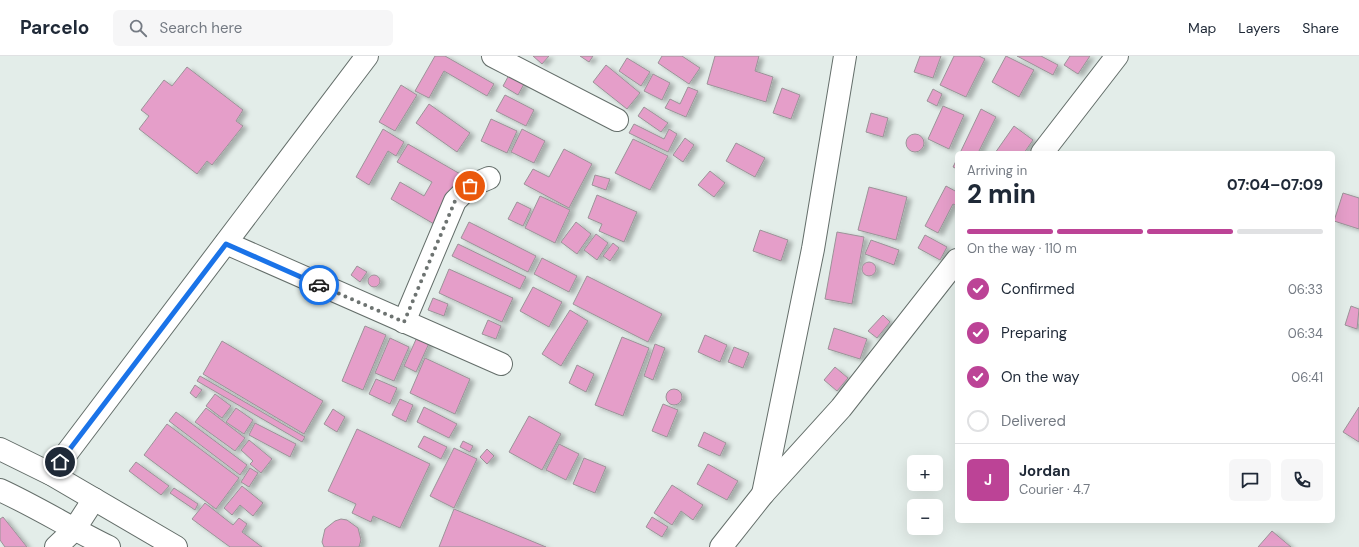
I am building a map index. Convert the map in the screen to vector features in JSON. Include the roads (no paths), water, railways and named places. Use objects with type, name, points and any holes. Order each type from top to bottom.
[{"type":"street","points":[[51,474],[367,56]]},
{"type":"street","points":[[493,56],[617,120]]},
{"type":"street","points":[[763,494],[814,249],[845,56]]},
{"type":"street","points":[[1044,151],[1117,56]]},
{"type":"street","points":[[404,322],[455,201],[470,186],[489,178]]},
{"type":"street","points":[[226,244],[501,364]]},
{"type":"street","points":[[721,547],[763,494],[841,408],[955,263]]},
{"type":"street","points":[[0,449],[51,474],[176,547]]},
{"type":"street","points":[[0,490],[37,507],[74,530],[109,547]]},
{"type":"street","points":[[56,547],[74,530],[94,498]]}]
